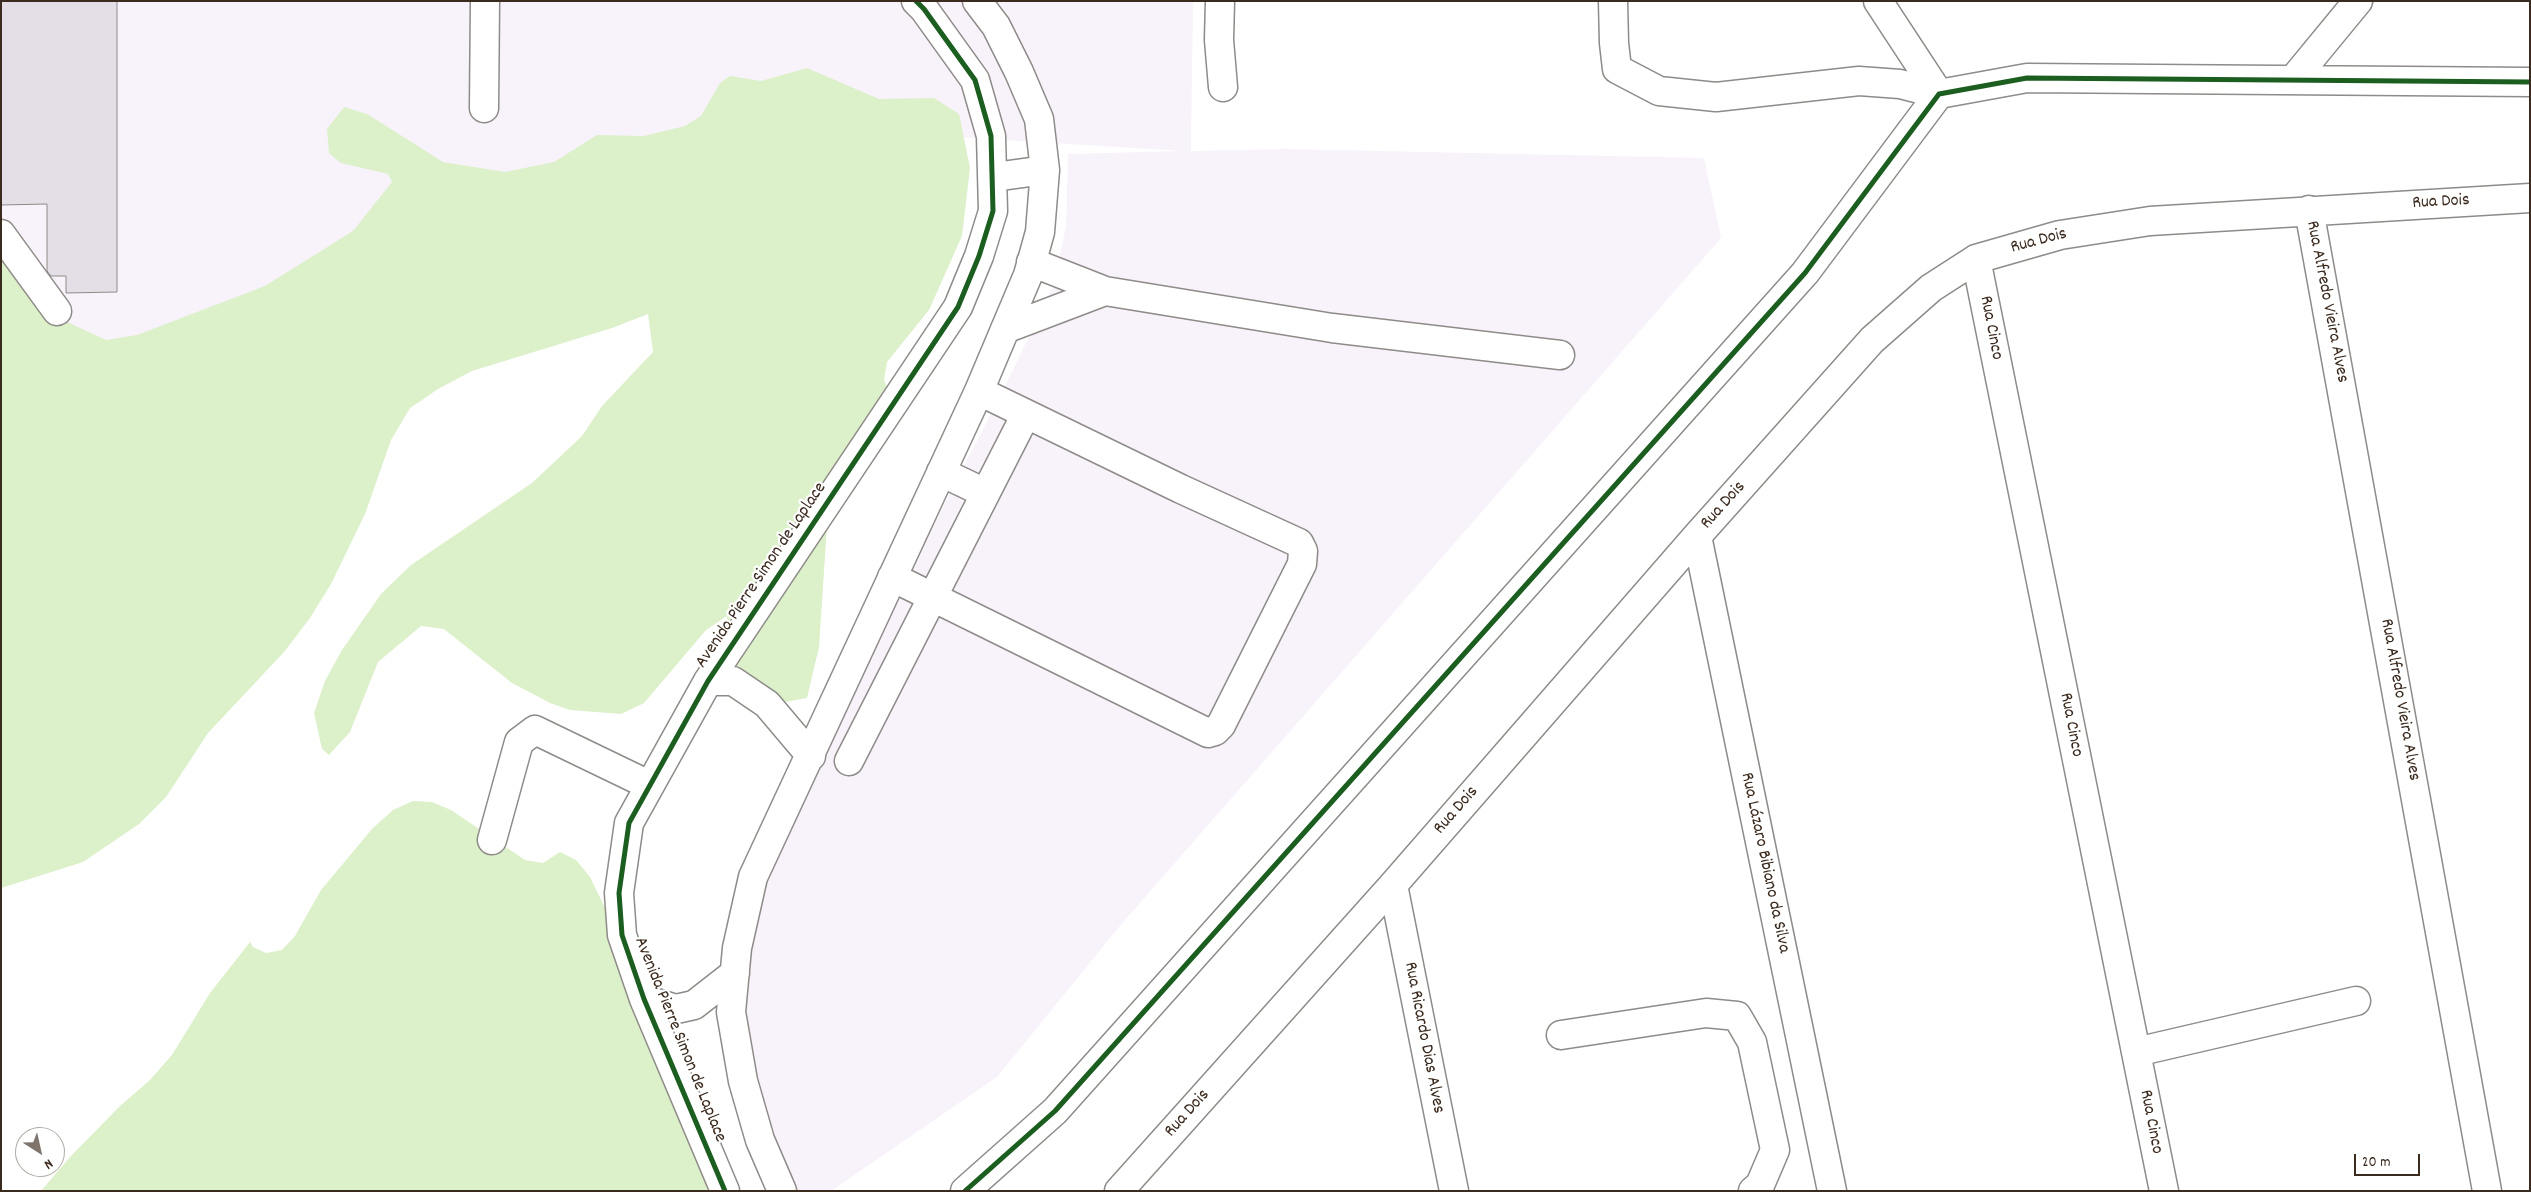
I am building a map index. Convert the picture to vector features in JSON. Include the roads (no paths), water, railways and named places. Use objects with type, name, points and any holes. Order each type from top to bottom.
[{"type":"street","points":[[484,108],[485,1]]},
{"type":"street","name":"Avenida Pierre Simon de Laplace","points":[[725,1191],[644,999],[622,935],[620,893],[629,823],[708,681],[958,307],[979,256],[993,211],[994,177],[991,136],[975,80],[924,9],[916,1]]},
{"type":"street","points":[[782,1191],[760,1140],[743,1081],[731,1012],[737,948],[754,877],[979,391],[1032,262],[1040,232],[1045,170],[1039,119],[1019,72],[996,26],[977,1]]},
{"type":"street","points":[[1220,1],[1219,40],[1223,87]]},
{"type":"street","points":[[1612,1],[1617,69],[1659,91],[1716,96],[1859,80],[1900,84],[1939,94],[2028,78],[2530,82]]},
{"type":"street","points":[[1878,1],[1939,94]]},
{"type":"street","points":[[2293,80],[2358,1]]},
{"type":"street","points":[[965,1191],[1056,1112],[1805,273],[1939,94]]},
{"type":"street","points":[[994,177],[1045,170]]},
{"type":"street","name":"Rua Dois","points":[[1119,1191],[1393,885],[1697,536],[1872,340],[1931,288],[1976,259],[2060,235],[2150,221],[2530,198]]},
{"type":"street","name":"Rua Alfredo Vieira Alves","points":[[2309,210],[2487,1191]]},
{"type":"street","points":[[1,234],[57,311]]},
{"type":"street","name":"Rua Cinco","points":[[1976,259],[2164,1191]]},
{"type":"street","points":[[1032,262],[1105,291],[1332,328],[1560,355]]},
{"type":"street","points":[[1005,329],[1105,291]]},
{"type":"street","points":[[892,577],[1208,733],[1215,731],[1221,725],[1302,564],[1303,551],[1299,543],[1180,489],[979,391]]},
{"type":"street","points":[[849,761],[1026,414]]},
{"type":"street","points":[[941,472],[985,493]]},
{"type":"street","name":"Rua Lázaro Bibiano da Silva","points":[[1697,536],[1832,1191]]},
{"type":"street","points":[[850,670],[886,688]]},
{"type":"street","points":[[708,681],[733,681],[767,704],[811,756]]},
{"type":"street","points":[[492,840],[518,742],[535,730],[649,785]]},
{"type":"street","name":"Rua Ricardo Dias Alves","points":[[1393,885],[1454,1191]]},
{"type":"street","points":[[644,999],[676,1009],[694,1005],[735,973]]},
{"type":"street","points":[[2136,1052],[2356,1001]]},
{"type":"street","points":[[1561,1035],[1706,1013],[1737,1016],[1752,1042],[1775,1150],[1760,1185],[1753,1191]]}]
